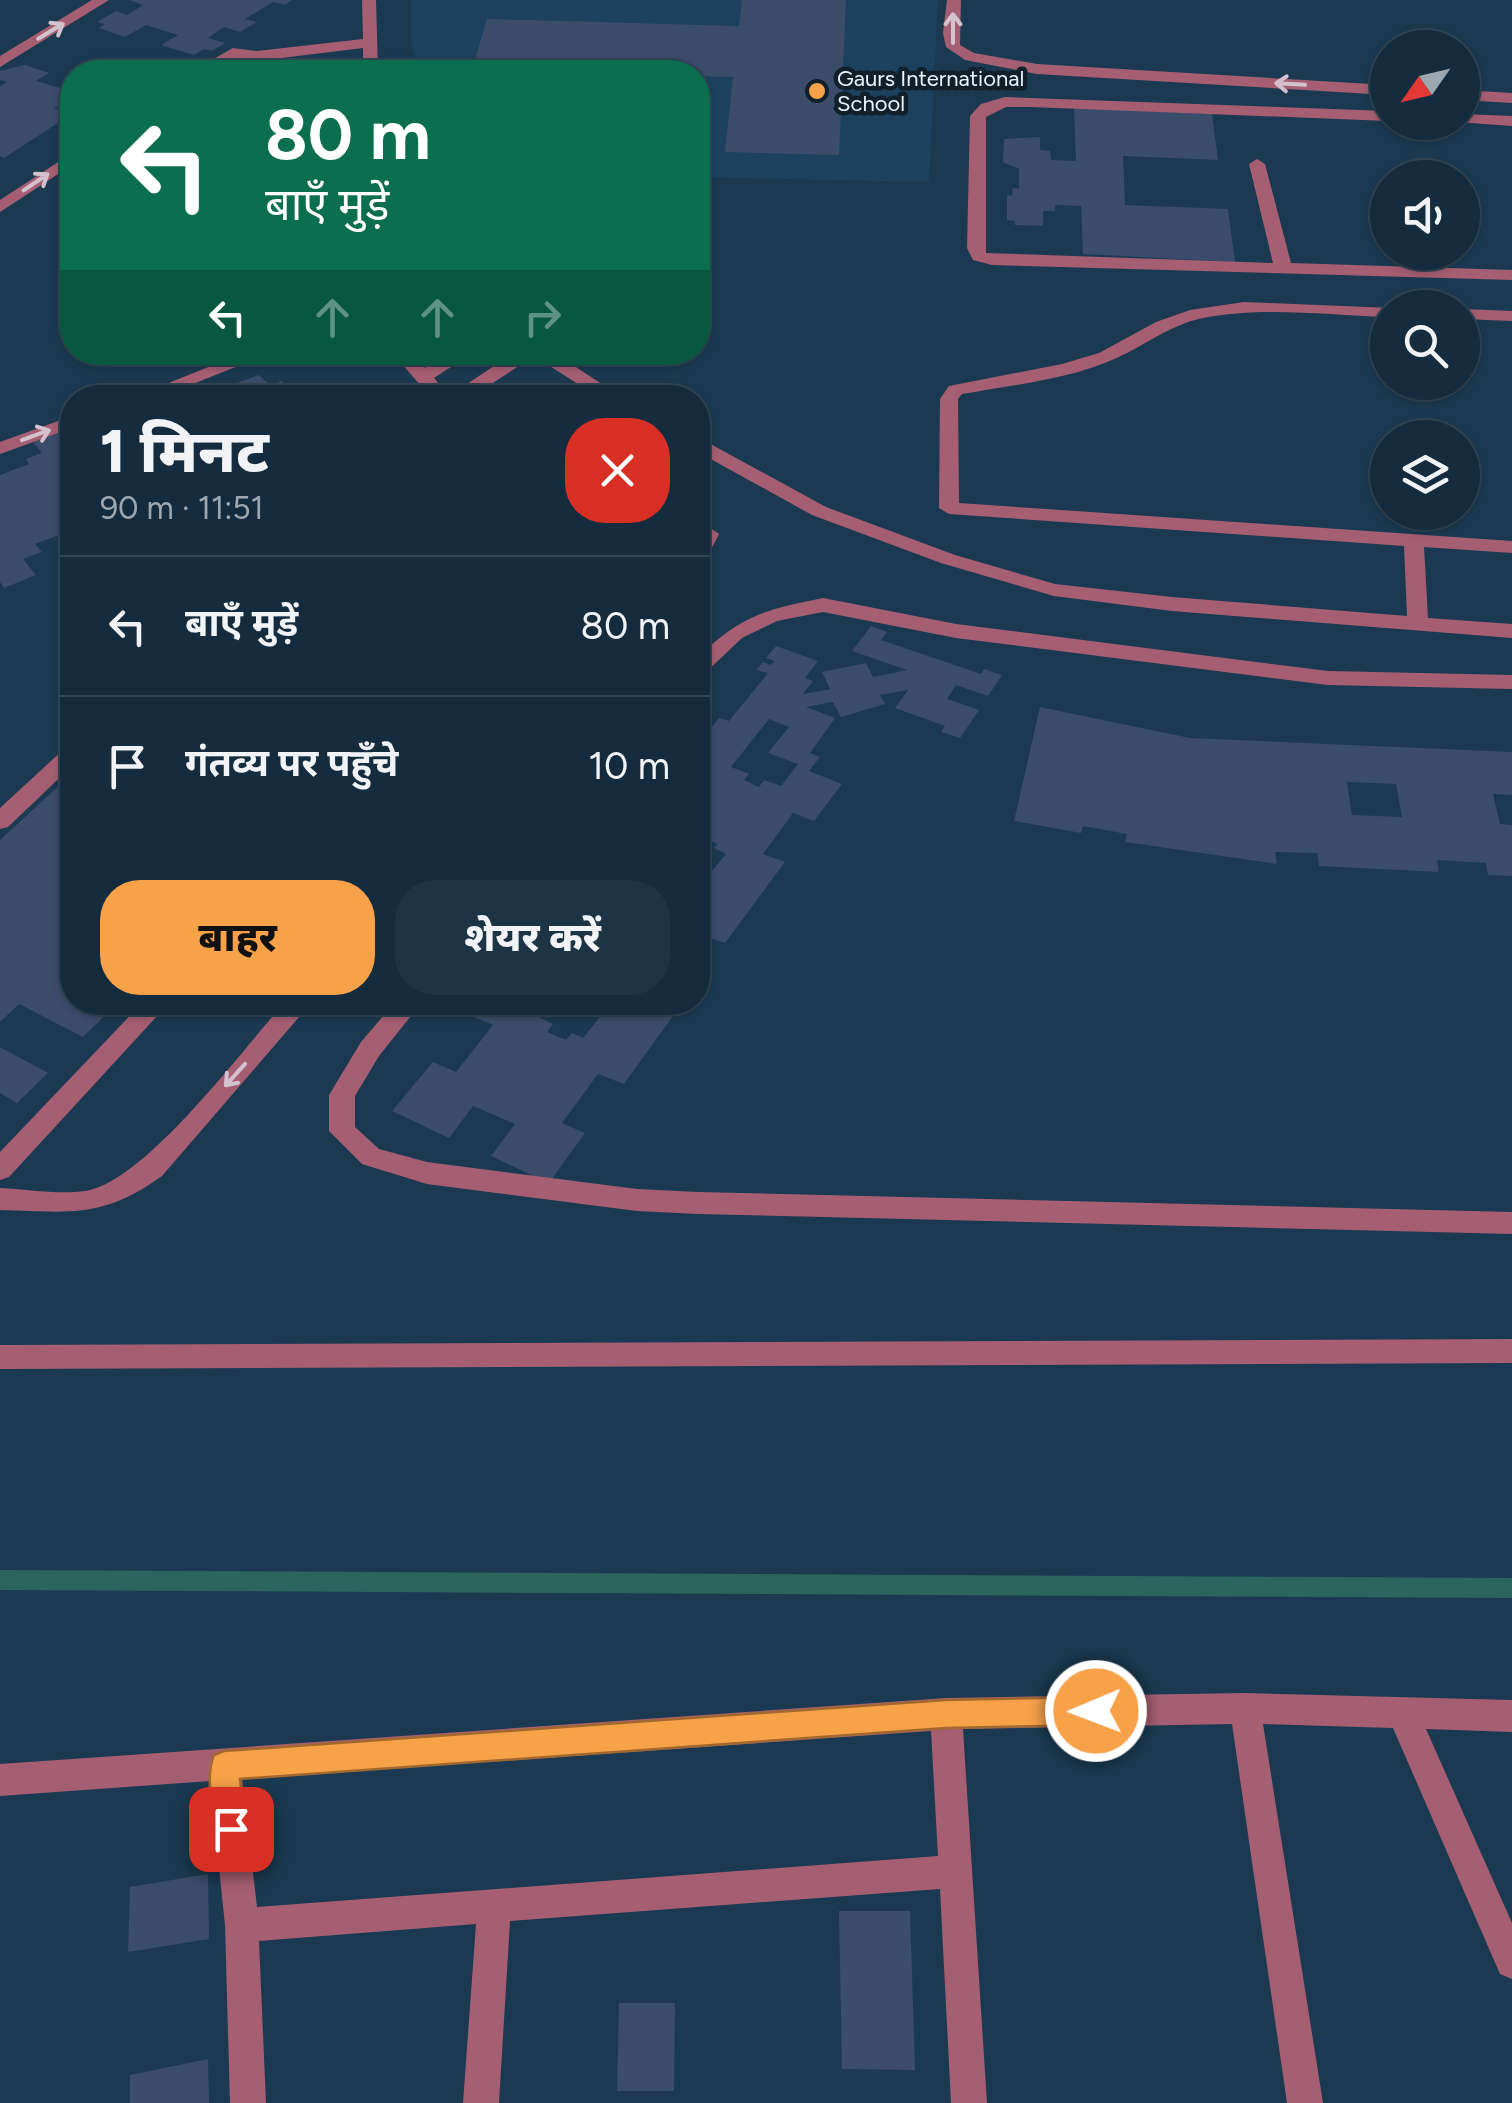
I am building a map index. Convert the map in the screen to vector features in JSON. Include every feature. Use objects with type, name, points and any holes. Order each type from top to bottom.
[{"type":"street","points":[[0,62],[102,0]]},
{"type":"street","points":[[369,0],[370,60]]},
{"type":"street","points":[[954,0],[950,33],[953,47],[970,57],[1037,69],[1370,89]]},
{"type":"street","points":[[217,60],[250,53],[257,56],[370,43]]},
{"type":"street","points":[[257,56],[259,60]]},
{"type":"street","points":[[1480,95],[1512,98]]},
{"type":"street","points":[[1370,115],[1004,102],[978,116],[975,248],[979,256],[992,260],[1512,275]]},
{"type":"street","points":[[1480,120],[1512,121]]},
{"type":"street","points":[[1256,164],[1283,268]]},
{"type":"street","points":[[0,206],[60,166]]},
{"type":"street","points":[[1370,311],[1244,307],[1196,314],[1162,326],[1105,357],[1065,369],[956,390],[949,399],[949,508],[1511,550]]},
{"type":"street","points":[[1480,315],[1512,316]]},
{"type":"street","points":[[175,385],[229,365]]},
{"type":"street","points":[[413,365],[430,385]]},
{"type":"street","points":[[423,377],[444,365]]},
{"type":"street","points":[[477,385],[508,365]]},
{"type":"street","points":[[561,365],[593,385]]},
{"type":"street","points":[[0,448],[60,426]]},
{"type":"street","points":[[710,452],[819,511],[948,559],[1054,590],[1172,604],[1512,631]]},
{"type":"street","points":[[1414,540],[1418,622]]},
{"type":"street","points":[[710,657],[735,633],[759,621],[823,605],[956,631],[1328,678],[1512,682]]},
{"type":"street","points":[[0,821],[60,765]]},
{"type":"street","points":[[0,1169],[146,1015]]},
{"type":"street","points":[[0,1199],[84,1202],[122,1190],[152,1168],[288,1015]]},
{"type":"street","points":[[399,1015],[370,1049],[342,1096],[342,1130],[372,1157],[427,1172],[637,1200],[698,1204],[1512,1224]]},
{"type":"street","points":[[0,1357],[1512,1352]]},
{"type":"street","points":[[1245,1708],[1305,2103]]},
{"type":"street","points":[[0,1780],[946,1714],[1245,1708],[1404,1716],[1512,1716]]},
{"type":"street","points":[[946,1714],[969,2103]]},
{"type":"street","points":[[1404,1716],[1512,1962]]},
{"type":"street","points":[[224,1766],[242,1925],[248,2103]]},
{"type":"street","points":[[242,1925],[955,1871]]},
{"type":"street","points":[[481,2103],[494,1906]]},
{"type":"shaded area","name":"Gaurs International School","points":[[411,0],[938,0],[929,182],[710,177],[710,60],[416,60]]},
{"type":"building","points":[[129,0],[292,0],[285,5],[273,2],[245,19],[257,22],[240,32],[224,27],[208,38],[225,43],[194,55],[161,45],[178,35],[146,25],[125,37],[99,28],[105,24],[97,22],[116,11],[127,15],[143,5]]},
{"type":"building","points":[[742,0],[846,0],[839,155],[725,152],[733,77],[710,76],[710,60],[475,60],[487,19],[739,26]]},
{"type":"building","points":[[25,65],[49,73],[36,81],[60,88],[60,105],[54,108],[60,110],[60,122],[4,158],[0,156],[0,86],[7,82],[0,80],[0,71]]},
{"type":"building","points":[[1074,108],[1212,114],[1218,160],[1123,156],[1125,205],[1228,209],[1235,262],[1083,254],[1081,206],[1055,205],[1055,211],[1043,211],[1043,226],[1015,225],[1015,221],[1007,220],[1007,195],[1012,196],[1013,188],[1019,189],[1019,169],[1003,162],[1004,139],[1040,137],[1040,150],[1050,151],[1051,160],[1076,161]]},
{"type":"building","points":[[259,375],[270,385],[232,385]]},
{"type":"building","points":[[60,433],[60,535],[35,544],[42,552],[23,559],[36,575],[4,588],[0,582],[0,475],[29,464],[26,459],[42,453],[33,442]]},
{"type":"building","points":[[871,626],[887,632],[881,640],[981,674],[984,669],[1002,675],[988,696],[956,685],[947,699],[979,710],[960,738],[941,732],[945,726],[895,708],[908,690],[880,695],[885,704],[841,717],[833,702],[806,707],[835,718],[810,753],[820,757],[809,771],[842,784],[814,821],[793,813],[763,854],[785,862],[725,943],[710,938],[710,873],[726,854],[714,848],[718,844],[710,840],[710,729],[719,718],[729,721],[768,673],[756,670],[763,662],[771,665],[774,661],[766,658],[776,646],[818,661],[805,678],[813,681],[803,694],[830,689],[822,672],[866,663],[873,677],[907,670],[852,651]],"holes":[[[769,719],[789,727],[768,753],[798,764],[781,786],[764,780],[759,787],[744,780],[749,774],[731,767]]]},
{"type":"building","points":[[1040,707],[1190,738],[1512,752],[1512,795],[1493,794],[1500,824],[1512,825],[1512,876],[1488,875],[1486,863],[1437,860],[1439,872],[1319,866],[1317,853],[1275,852],[1277,864],[1125,842],[1127,834],[1083,826],[1081,833],[1014,821]],"holes":[[[1347,782],[1396,784],[1402,817],[1352,815]]]},
{"type":"building","points":[[60,785],[60,1015],[106,1015],[83,1037],[19,1004],[0,1022],[0,840]]},
{"type":"building","points":[[541,1015],[553,1024],[547,1032],[566,1040],[572,1033],[583,1038],[602,1015],[674,1015],[624,1084],[598,1074],[562,1123],[585,1133],[549,1183],[491,1156],[515,1124],[473,1106],[449,1138],[392,1111],[433,1062],[456,1072],[493,1025],[472,1016]]},
{"type":"building","points":[[0,1047],[48,1073],[17,1103],[0,1093]]},
{"type":"building","points":[[208,1874],[209,1939],[128,1952],[130,1887]]},
{"type":"building","points":[[839,1911],[910,1911],[915,2070],[842,2069]]},
{"type":"building","points":[[619,2003],[675,2003],[674,2091],[617,2091]]},
{"type":"building","points":[[208,2059],[209,2103],[130,2103],[130,2075]]},
{"type":"waterway","points":[[0,1580],[1512,1588]]},
{"type":"place","name":"Gaurs International School","points":[[817,91]]},
{"type":"route","points":[[231,1829],[224,1766],[946,1714],[1096,1711]]}]
